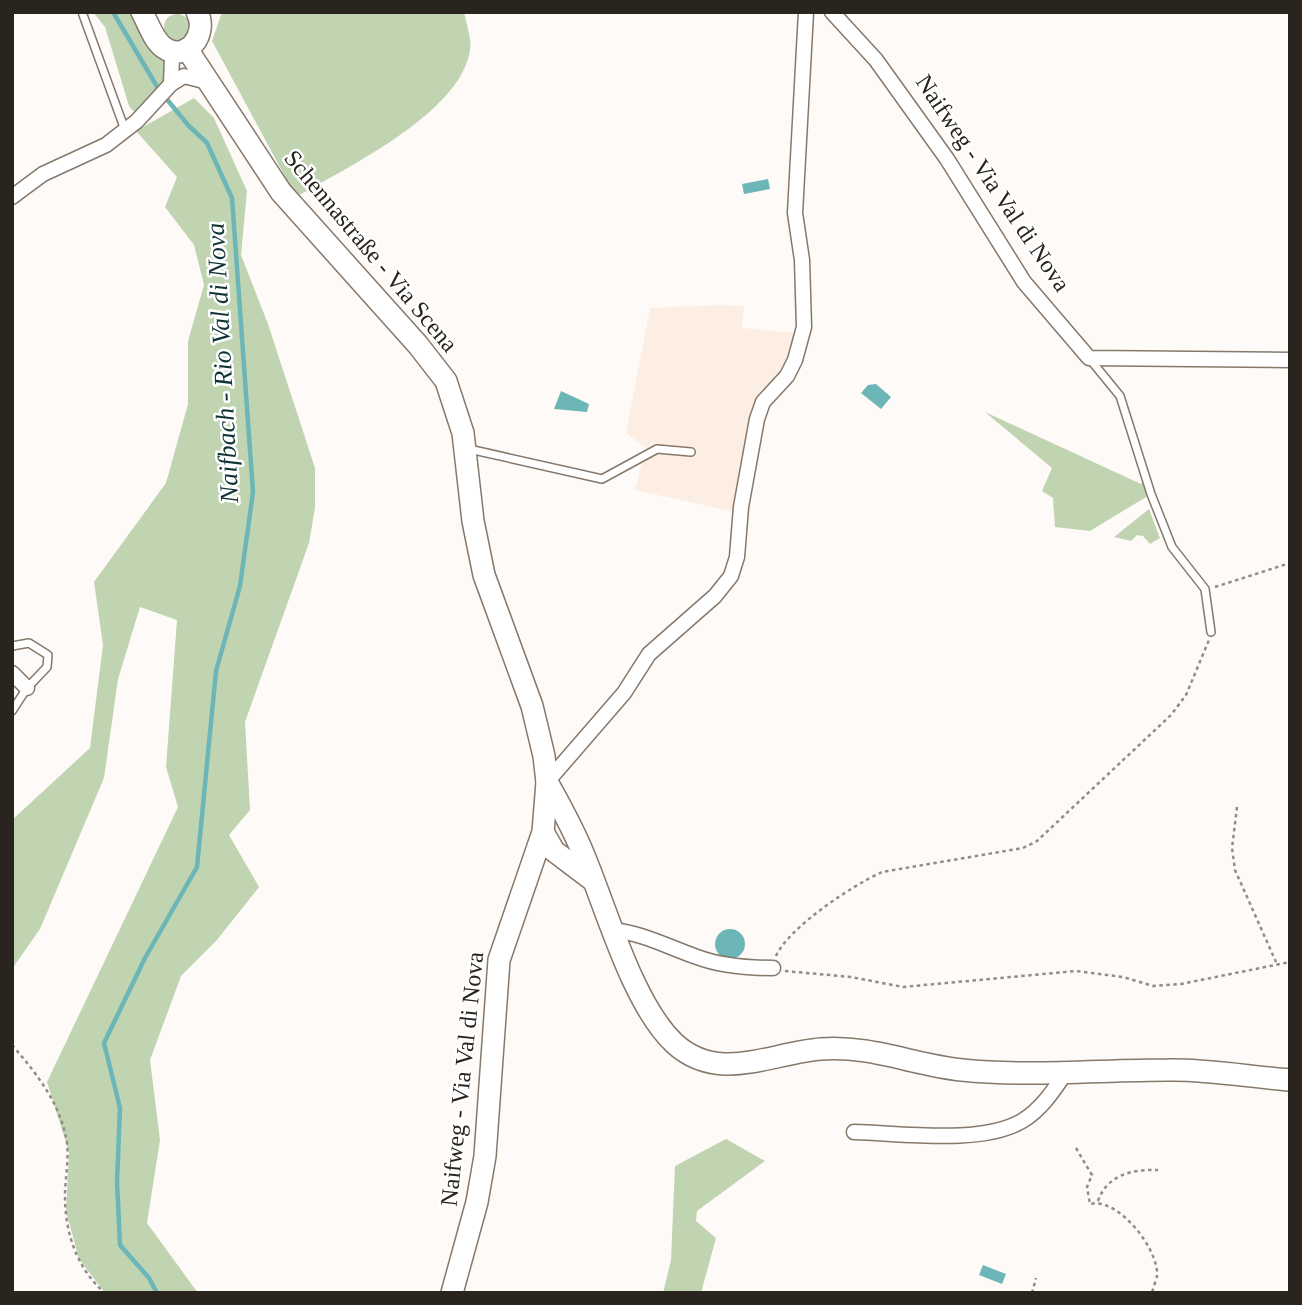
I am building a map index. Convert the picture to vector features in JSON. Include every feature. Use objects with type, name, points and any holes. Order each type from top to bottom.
[{"type":"main road","points":[[142,12],[158,40],[173,51],[198,26]]},
{"type":"main road","points":[[158,12],[154,19],[158,40]]},
{"type":"main road","name":"Schennastraße - Via Scena","points":[[198,26],[214,88],[281,192],[418,345],[446,381],[456,406],[484,575],[532,706],[547,782],[583,852],[585,874],[656,1021],[675,1043],[699,1059],[719,1064],[742,1065],[819,1049],[842,1049],[872,1051],[959,1070],[1066,1072]]},
{"type":"main road","name":"Schennastraße - Via Scena","points":[[542,832],[547,782]]},
{"type":"main road","points":[[573,835],[564,831],[542,832],[554,851],[585,874]]},
{"type":"main road","name":"Naifweg - Via Val di Nova","points":[[452,1293],[477,1202],[485,1156],[499,960],[542,832]]},
{"type":"main road","points":[[527,880],[559,863],[585,874]]},
{"type":"main road","points":[[1066,1072],[1172,1069],[1290,1080]]},
{"type":"street","points":[[547,782],[624,693],[649,654],[715,596],[731,576],[737,557],[741,507],[757,419],[763,402],[787,376],[795,360],[804,327],[802,260],[795,213],[806,12]]},
{"type":"street","name":"Naifweg - Via Val di Nova","points":[[832,12],[876,60],[947,159],[1024,282],[1089,358]]},
{"type":"street","points":[[12,197],[43,174],[106,145],[137,121],[171,84],[184,76],[198,26]]},
{"type":"street","points":[[158,40],[172,57],[171,84]]},
{"type":"street","points":[[184,76],[214,88]]},
{"type":"street","points":[[1089,358],[1290,360]]},
{"type":"street","points":[[12,673],[27,688]]},
{"type":"street","points":[[612,930],[632,932],[700,958],[747,968],[774,964]]},
{"type":"street","points":[[854,1132],[950,1135],[993,1130],[1020,1122],[1035,1112],[1066,1072]]},
{"type":"lane","points":[[82,12],[125,131]]},
{"type":"lane","points":[[1089,358],[1120,396],[1151,494],[1172,547],[1205,589],[1211,632]]},
{"type":"lane","points":[[464,448],[602,479],[657,450],[691,452]]},
{"type":"lane","points":[[12,646],[29,643],[48,655],[47,667],[27,688],[12,710]]},
{"type":"path","points":[[1205,589],[1290,563]]},
{"type":"path","points":[[1211,632],[1201,665],[1186,695],[1171,715],[1037,841],[1023,848],[883,872],[867,879],[790,935],[774,964],[903,987],[1076,971],[1123,977],[1153,986],[1181,984],[1290,962]]},
{"type":"path","points":[[1237,807],[1232,848],[1235,870],[1277,963]]},
{"type":"path","points":[[12,1045],[36,1073],[55,1104],[67,1142],[65,1196],[72,1243],[81,1265],[105,1293]]},
{"type":"path","points":[[1076,1148],[1092,1175],[1087,1198],[1090,1204],[1098,1202],[1124,1215],[1150,1251],[1157,1276],[1152,1293]]},
{"type":"path","points":[[1098,1202],[1104,1186],[1114,1179],[1130,1173],[1158,1170]]},
{"type":"path","points":[[1032,1293],[1036,1278]]},
{"type":"shaded area","points":[[744,306],[742,328],[795,333],[786,364],[769,387],[735,512],[635,490],[646,448],[626,433],[650,308]]},
{"type":"green space","points":[[93,12],[137,12],[170,61],[163,85],[135,113],[129,106],[105,27]]},
{"type":"green space","points":[[222,12],[464,12],[470,36],[470,50],[462,73],[446,95],[424,117],[371,154],[296,197],[212,41]]},
{"type":"green space","points":[[177,14],[186,18],[190,27],[186,36],[177,40],[168,36],[164,27],[168,18]]},
{"type":"green space","points":[[194,98],[214,118],[247,191],[241,255],[268,324],[315,468],[315,508],[309,543],[245,722],[250,810],[229,835],[259,887],[217,940],[181,976],[150,1060],[160,1140],[147,1223],[198,1293],[105,1293],[79,1259],[66,1211],[69,1152],[47,1082],[178,807],[166,767],[177,620],[140,607],[118,679],[104,778],[40,929],[12,969],[12,820],[90,748],[103,645],[94,582],[166,483],[188,404],[188,341],[204,285],[194,245],[165,207],[177,177],[136,131]]},
{"type":"green space","points":[[985,412],[1141,484],[1145,477],[1151,494],[1090,531],[1055,527],[1053,498],[1042,491],[1052,468]]},
{"type":"green space","points":[[1149,509],[1160,538],[1150,544],[1143,536],[1137,535],[1131,541],[1114,537]]},
{"type":"green space","points":[[726,1139],[765,1161],[697,1211],[696,1221],[716,1238],[701,1293],[663,1293],[671,1260],[675,1166]]},
{"type":"water","points":[[768,179],[770,189],[744,194],[742,184]]},
{"type":"water","points":[[876,384],[891,397],[881,409],[861,393],[868,385]]},
{"type":"water","points":[[561,391],[589,404],[587,412],[554,409]]},
{"type":"water","points":[[730,929],[741,933],[745,944],[741,955],[730,959],[719,955],[715,944],[719,933]]},
{"type":"water","points":[[983,1265],[1006,1274],[1002,1284],[979,1275]]},
{"type":"waterway","name":"Naifbach - Rio Val di Nova","points":[[113,12],[159,90]]},
{"type":"waterway","name":"Naifbach - Rio Val di Nova","points":[[157,1293],[149,1278],[120,1245],[117,1182],[120,1108],[104,1043],[145,958],[197,867],[216,671],[240,586],[253,492],[232,198],[207,143],[165,97]]}]
